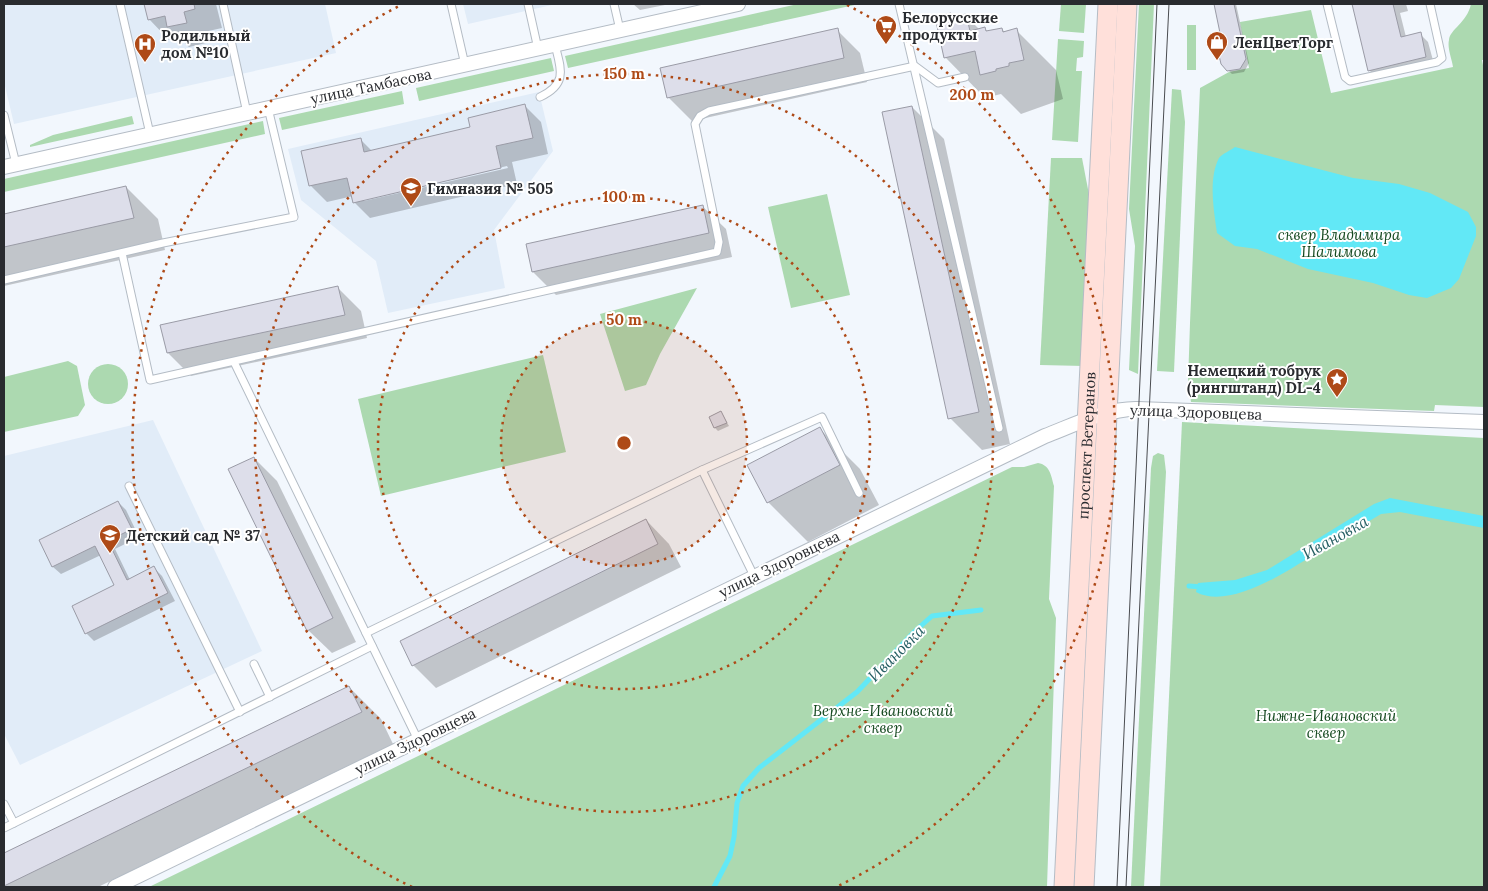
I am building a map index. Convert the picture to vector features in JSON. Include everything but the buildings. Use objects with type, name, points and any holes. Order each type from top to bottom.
[{"type":"main road","name":"проспект Ветеранов","points":[[1064,887],[1108,4]]},
{"type":"main road","name":"проспект Ветеранов","points":[[1084,887],[1126,4]]},
{"type":"street","name":"улица Тамбасова","points":[[10,165],[555,45],[709,7],[738,4]]},
{"type":"street","name":"улица Здоровцева","points":[[115,887],[1045,436],[1086,421],[1125,408],[1484,422]]},
{"type":"lane","points":[[120,4],[150,134]]},
{"type":"lane","points":[[223,4],[247,113]]},
{"type":"lane","points":[[451,4],[465,65]]},
{"type":"lane","points":[[528,4],[538,48]]},
{"type":"lane","points":[[614,4],[620,30]]},
{"type":"lane","points":[[900,4],[999,428]]},
{"type":"lane","points":[[1327,4],[1345,78],[1350,82],[1437,62],[1442,58],[1430,4]]},
{"type":"lane","points":[[540,97],[551,92],[558,84],[562,73],[555,45]]},
{"type":"lane","points":[[122,253],[150,380],[717,252],[719,242],[695,124],[700,116],[709,111],[915,66],[938,83],[965,77]]},
{"type":"lane","points":[[4,280],[294,217],[268,108]]},
{"type":"lane","points":[[4,115],[10,165]]},
{"type":"lane","points":[[234,362],[418,740]]},
{"type":"lane","points":[[366,633],[702,470],[822,417],[859,494]]},
{"type":"lane","points":[[702,470],[754,576]]},
{"type":"lane","points":[[129,486],[240,712]]},
{"type":"lane","points":[[4,828],[372,646]]},
{"type":"lane","points":[[254,664],[270,697]]},
{"type":"lane","points":[[4,804],[14,823]]},
{"type":"shaded area","name":"Родильный дом №10","points":[[4,4],[325,4],[336,53],[14,124],[4,82]]},
{"type":"shaded area","points":[[463,4],[556,4],[468,24]]},
{"type":"shaded area","name":"Гимназия № 505","points":[[539,92],[553,151],[494,230],[505,288],[388,313],[376,261],[301,200],[288,149]]},
{"type":"shaded area","name":"Детский сад № 37","points":[[153,420],[262,651],[20,765],[4,734],[4,456]]},
{"type":"green space","points":[[798,4],[859,4],[568,68],[565,56]]},
{"type":"green space","points":[[1061,4],[1086,4],[1084,33],[1059,31]]},
{"type":"green space","points":[[1139,4],[1154,4],[1138,374],[1129,370],[1135,246],[1129,209]]},
{"type":"green space","name":"сквер Владимира Шалимова","points":[[1471,4],[1484,4],[1484,60],[1482,60],[1484,70],[1484,407],[1435,405],[1434,411],[1191,402],[1188,383],[1200,88],[1229,72],[1249,68],[1240,22],[1311,10],[1331,93],[1453,67],[1449,46],[1450,36],[1463,21]]},
{"type":"green space","points":[[1187,25],[1196,25],[1196,70],[1187,70]]},
{"type":"green space","points":[[1058,39],[1084,41],[1083,57],[1077,58],[1076,71],[1082,71],[1078,142],[1052,140]]},
{"type":"green space","points":[[551,58],[554,71],[419,101],[416,88]]},
{"type":"green space","points":[[1172,89],[1181,90],[1185,122],[1174,372],[1157,371]]},
{"type":"green space","points":[[402,91],[404,104],[282,130],[279,118]]},
{"type":"green space","points":[[132,116],[134,124],[30,147],[30,145],[53,135]]},
{"type":"green space","points":[[263,121],[265,134],[4,192],[4,179]]},
{"type":"green space","points":[[1051,158],[1082,158],[1091,205],[1084,366],[1040,365]]},
{"type":"green space","points":[[827,194],[850,295],[791,308],[768,207]]},
{"type":"green space","points":[[697,288],[660,354],[646,385],[625,391],[600,314]]},
{"type":"green space","points":[[543,355],[566,452],[381,496],[358,399]]},
{"type":"green space","points":[[68,361],[77,366],[85,405],[78,416],[4,432],[4,377]]},
{"type":"green space","points":[[112,364],[119,367],[125,373],[128,384],[127,392],[119,401],[112,404],[104,404],[97,401],[89,392],[88,380],[91,373],[100,365]]},
{"type":"green space","name":"Нижне-Ивановский сквер","points":[[1182,422],[1484,438],[1484,887],[1160,887]]},
{"type":"green space","points":[[1158,453],[1164,455],[1166,472],[1144,887],[1131,887],[1151,468],[1153,456]]},
{"type":"green space","name":"Верхне-Ивановский сквер","points":[[1038,463],[1048,468],[1054,486],[1049,599],[1056,618],[1047,887],[149,887],[1012,467],[1024,467]]},
{"type":"water","points":[[1235,147],[1353,178],[1399,184],[1430,193],[1468,212],[1476,227],[1476,236],[1459,279],[1451,288],[1427,298],[1409,295],[1373,283],[1308,269],[1257,249],[1235,246],[1217,233],[1213,205],[1213,185],[1219,158]]},
{"type":"water","name":"Ивановка","points":[[1390,498],[1484,516],[1484,528],[1400,512],[1381,514],[1261,585],[1226,596],[1210,596],[1196,592],[1198,583],[1235,580],[1267,570],[1374,504]]},
{"type":"waterway","name":"Ивановка","points":[[1189,586],[1203,587]]},
{"type":"waterway","name":"Ивановка","points":[[714,887],[730,856],[737,803],[743,786],[759,768],[857,692],[914,632],[932,616],[981,610]]},
{"type":"tram line","points":[[1117,887],[1157,4]]},
{"type":"tram line","points":[[1126,887],[1169,4]]},
{"type":"place","name":"Белорусские продукты","points":[[886,45]]},
{"type":"place","name":"ЛенЦветТорг","points":[[1217,61]]},
{"type":"place","name":"Родильный дом №10","points":[[145,63]]},
{"type":"place","name":"Гимназия № 505","points":[[411,207]]},
{"type":"place","name":"Немецкий тобрук (рингштанд) DL-4","points":[[1337,398]]},
{"type":"place","name":"Детский сад № 37","points":[[110,554]]}]
